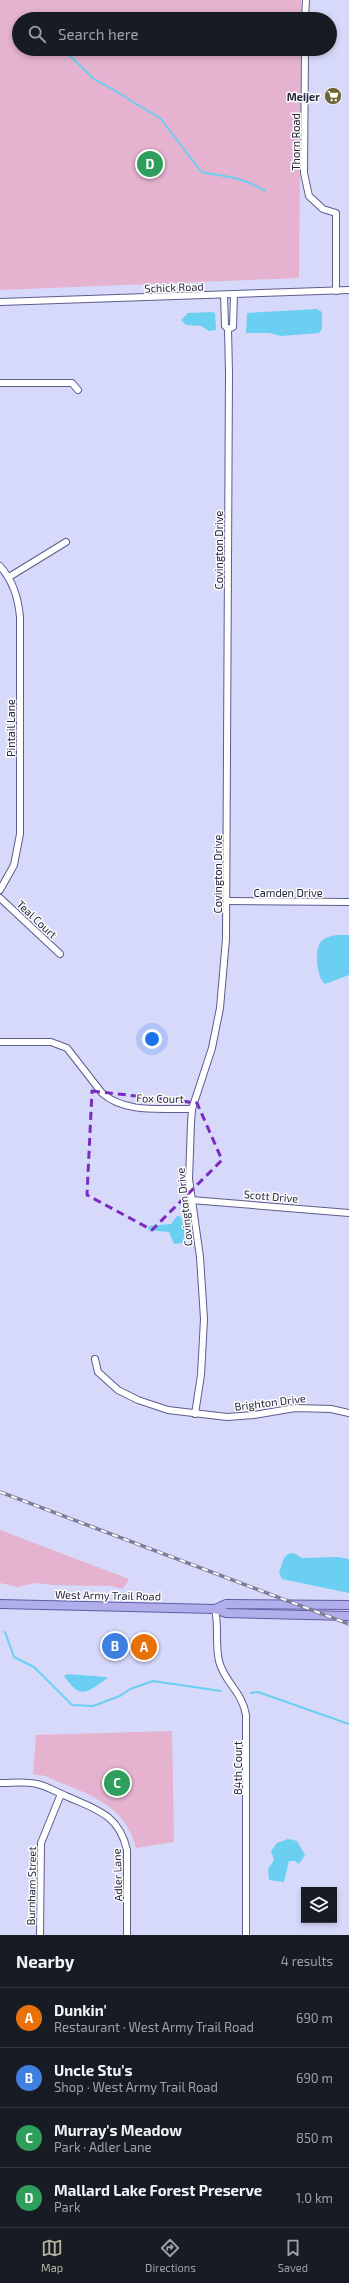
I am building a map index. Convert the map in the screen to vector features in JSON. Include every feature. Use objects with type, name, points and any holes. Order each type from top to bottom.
[{"type":"main road","name":"West Army Trail Road","points":[[0,1604],[215,1608],[226,1604],[349,1605]]},
{"type":"main road","name":"West Army Trail Road","points":[[215,1608],[226,1613],[349,1616]]},
{"type":"street","points":[[305,12],[306,0]]},
{"type":"street","name":"Thorn Road","points":[[305,56],[304,173],[309,196],[323,209],[336,213],[336,291]]},
{"type":"street","name":"Schick Road","points":[[0,302],[349,290]]},
{"type":"street","name":"Covington Drive","points":[[195,1414],[201,1375],[204,1319],[200,1257],[191,1200],[189,1157],[192,1109],[212,1048],[220,1008],[225,961],[227,901],[228,329],[225,326],[224,295]]},
{"type":"street","name":"Covington Drive","points":[[228,329],[233,327],[234,295]]},
{"type":"street","points":[[0,382],[72,383],[78,390]]},
{"type":"street","points":[[9,576],[66,542]]},
{"type":"street","name":"Pintail Lane","points":[[0,566],[9,576],[18,598],[20,617],[20,834],[14,866],[0,890]]},
{"type":"street","name":"Teal Court","points":[[0,898],[60,954]]},
{"type":"street","name":"Camden Drive","points":[[227,901],[349,902]]},
{"type":"street","name":"Fox Court","points":[[0,1042],[46,1041],[68,1048],[102,1093],[109,1099],[128,1108],[192,1109]]},
{"type":"street","name":"Scott Drive","points":[[191,1200],[349,1213]]},
{"type":"street","name":"Brighton Drive","points":[[95,1359],[98,1372],[118,1390],[168,1410],[227,1417],[254,1415],[295,1408],[315,1408],[349,1413]]},
{"type":"street","name":"84th Court","points":[[215,1608],[219,1661],[223,1671],[240,1695],[246,1715],[246,1935]]},
{"type":"street","name":"Adler Lane","points":[[0,1783],[37,1784],[105,1814],[117,1825],[123,1836],[128,1857],[128,1935]]},
{"type":"street","name":"Burnham Street","points":[[40,1935],[41,1843],[62,1794]]},
{"type":"highlighted area","points":[[92,1091],[197,1103],[222,1160],[152,1230],[87,1195]]},
{"type":"shaded area","points":[[0,0],[301,0],[301,12],[12,12],[12,56],[301,56],[299,278],[0,290]]},
{"type":"shaded area","points":[[0,1530],[129,1579],[123,1589],[111,1586],[53,1585],[35,1583],[18,1587],[0,1583]]},
{"type":"shaded area","points":[[172,1731],[174,1842],[136,1848],[130,1832],[122,1820],[112,1809],[101,1801],[45,1776],[33,1774],[36,1735]]},
{"type":"water","points":[[317,309],[322,312],[322,329],[319,333],[281,336],[269,333],[246,333],[247,313]]},
{"type":"water","points":[[188,313],[215,313],[216,330],[209,331],[201,326],[186,325],[181,320]]},
{"type":"water","points":[[349,935],[349,975],[325,984],[318,968],[318,948],[324,939],[330,936]]},
{"type":"water","points":[[177,1216],[181,1217],[184,1227],[184,1237],[182,1243],[174,1244],[169,1232],[148,1230],[149,1226],[171,1224]]},
{"type":"water","points":[[294,1553],[302,1558],[338,1557],[349,1559],[349,1593],[282,1579],[279,1573],[284,1558],[288,1554]]},
{"type":"water","points":[[67,1674],[108,1678],[84,1692],[75,1689],[70,1684],[64,1676]]},
{"type":"water","points":[[288,1839],[297,1841],[305,1855],[299,1864],[295,1861],[289,1861],[284,1882],[269,1880],[268,1869],[274,1860],[271,1851],[277,1843]]},
{"type":"waterway","points":[[70,56],[94,79],[126,97]]},
{"type":"waterway","points":[[128,99],[160,118],[200,170],[204,173],[243,180],[265,191]]},
{"type":"waterway","points":[[5,1632],[14,1657],[34,1667],[72,1705],[93,1706],[120,1696],[130,1689],[153,1681],[221,1691]]},
{"type":"waterway","points":[[251,1693],[258,1692],[349,1724]]},
{"type":"railway","points":[[0,1492],[349,1624]]},
{"type":"place","name":"Meijer","points":[[333,96]]},
{"type":"place","name":"Mallard Lake Forest Preserve","points":[[150,164]]},
{"type":"place","name":"Uncle Stu's","points":[[115,1646]]},
{"type":"place","name":"Dunkin'","points":[[144,1647]]},
{"type":"place","name":"Murray's Meadow","points":[[117,1783]]}]
